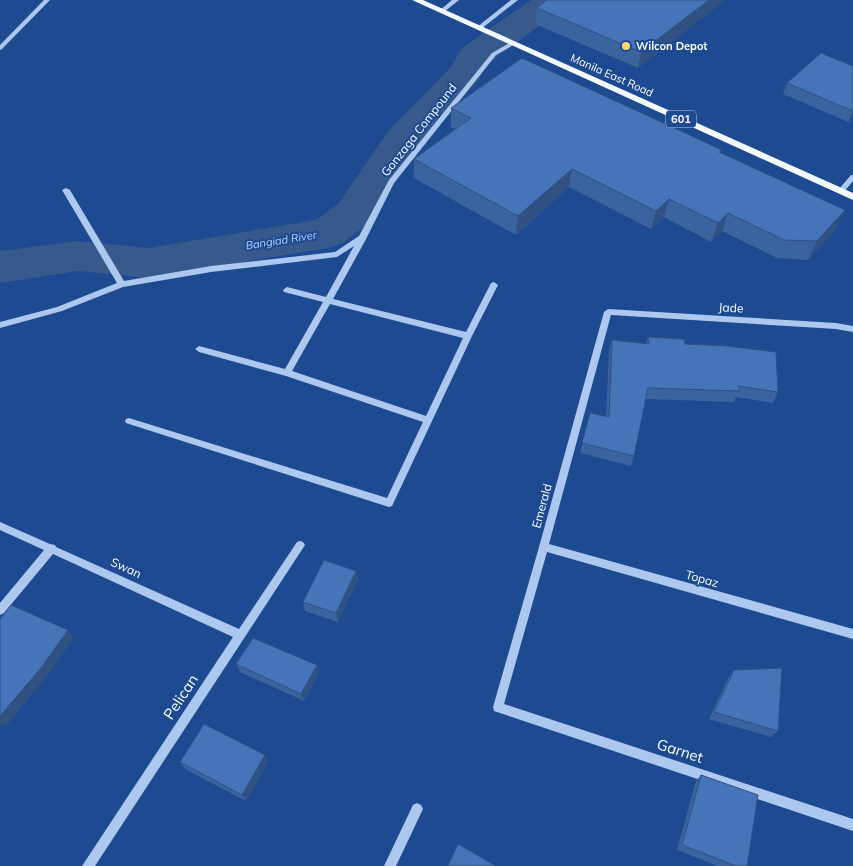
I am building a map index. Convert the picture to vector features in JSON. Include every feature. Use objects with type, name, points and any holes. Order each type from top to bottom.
[{"type":"main road","name":"Manila East Road","points":[[416,0],[853,197]]},
{"type":"street","points":[[0,48],[47,0]]},
{"type":"street","points":[[442,11],[456,0]]},
{"type":"street","points":[[479,28],[515,0]]},
{"type":"street","name":"Gonzaga Compound","points":[[287,373],[391,182],[494,54],[511,42]]},
{"type":"street","points":[[66,190],[122,284]]},
{"type":"street","points":[[0,325],[59,309],[122,284],[211,269],[336,254],[362,238]]},
{"type":"street","points":[[129,421],[389,503],[427,420],[494,285]]},
{"type":"street","points":[[287,290],[468,336]]},
{"type":"street","name":"Jade","points":[[608,312],[836,326],[853,330]]},
{"type":"street","name":"Emerald","points":[[498,706],[544,547],[608,312]]},
{"type":"street","points":[[200,349],[287,373],[427,420]]},
{"type":"street","name":"Swan","points":[[0,526],[240,635]]},
{"type":"street","name":"Pelican","points":[[88,866],[300,545]]},
{"type":"street","name":"Topaz","points":[[544,547],[853,634]]},
{"type":"street","points":[[0,610],[52,548]]},
{"type":"street","name":"Garnet","points":[[498,706],[853,825]]},
{"type":"street","points":[[390,866],[417,809]]},
{"type":"lane","points":[[841,191],[853,177]]},
{"type":"building","name":"Wilcon Depot","points":[[546,0],[709,0],[641,52],[537,8]]},
{"type":"building","points":[[821,53],[853,66],[853,111],[787,83]]},
{"type":"building","points":[[522,58],[722,150],[719,152],[845,210],[817,241],[784,240],[728,213],[718,223],[669,199],[656,211],[572,169],[518,216],[414,159],[471,118],[451,108]]},
{"type":"building","points":[[648,337],[684,339],[685,344],[727,346],[776,352],[778,392],[738,386],[739,391],[648,388],[634,456],[582,443],[590,413],[609,417],[612,340],[649,344]]},
{"type":"building","points":[[324,560],[356,571],[336,613],[303,602]]},
{"type":"building","points":[[11,605],[68,630],[41,668],[0,716],[0,619]]},
{"type":"building","points":[[253,638],[317,665],[301,694],[236,664]]},
{"type":"building","points":[[782,668],[778,731],[714,712],[734,670]]},
{"type":"building","points":[[204,724],[265,755],[242,795],[180,762]]},
{"type":"building","points":[[701,775],[758,795],[747,866],[736,866],[682,845]]},
{"type":"building","points":[[458,844],[496,866],[448,866]]},
{"type":"waterway","name":"Bangiad River","points":[[0,267],[78,256],[148,263],[328,233],[353,214],[403,139],[464,74],[475,56],[553,0]]},
{"type":"place","name":"Wilcon Depot","points":[[626,46]]}]
